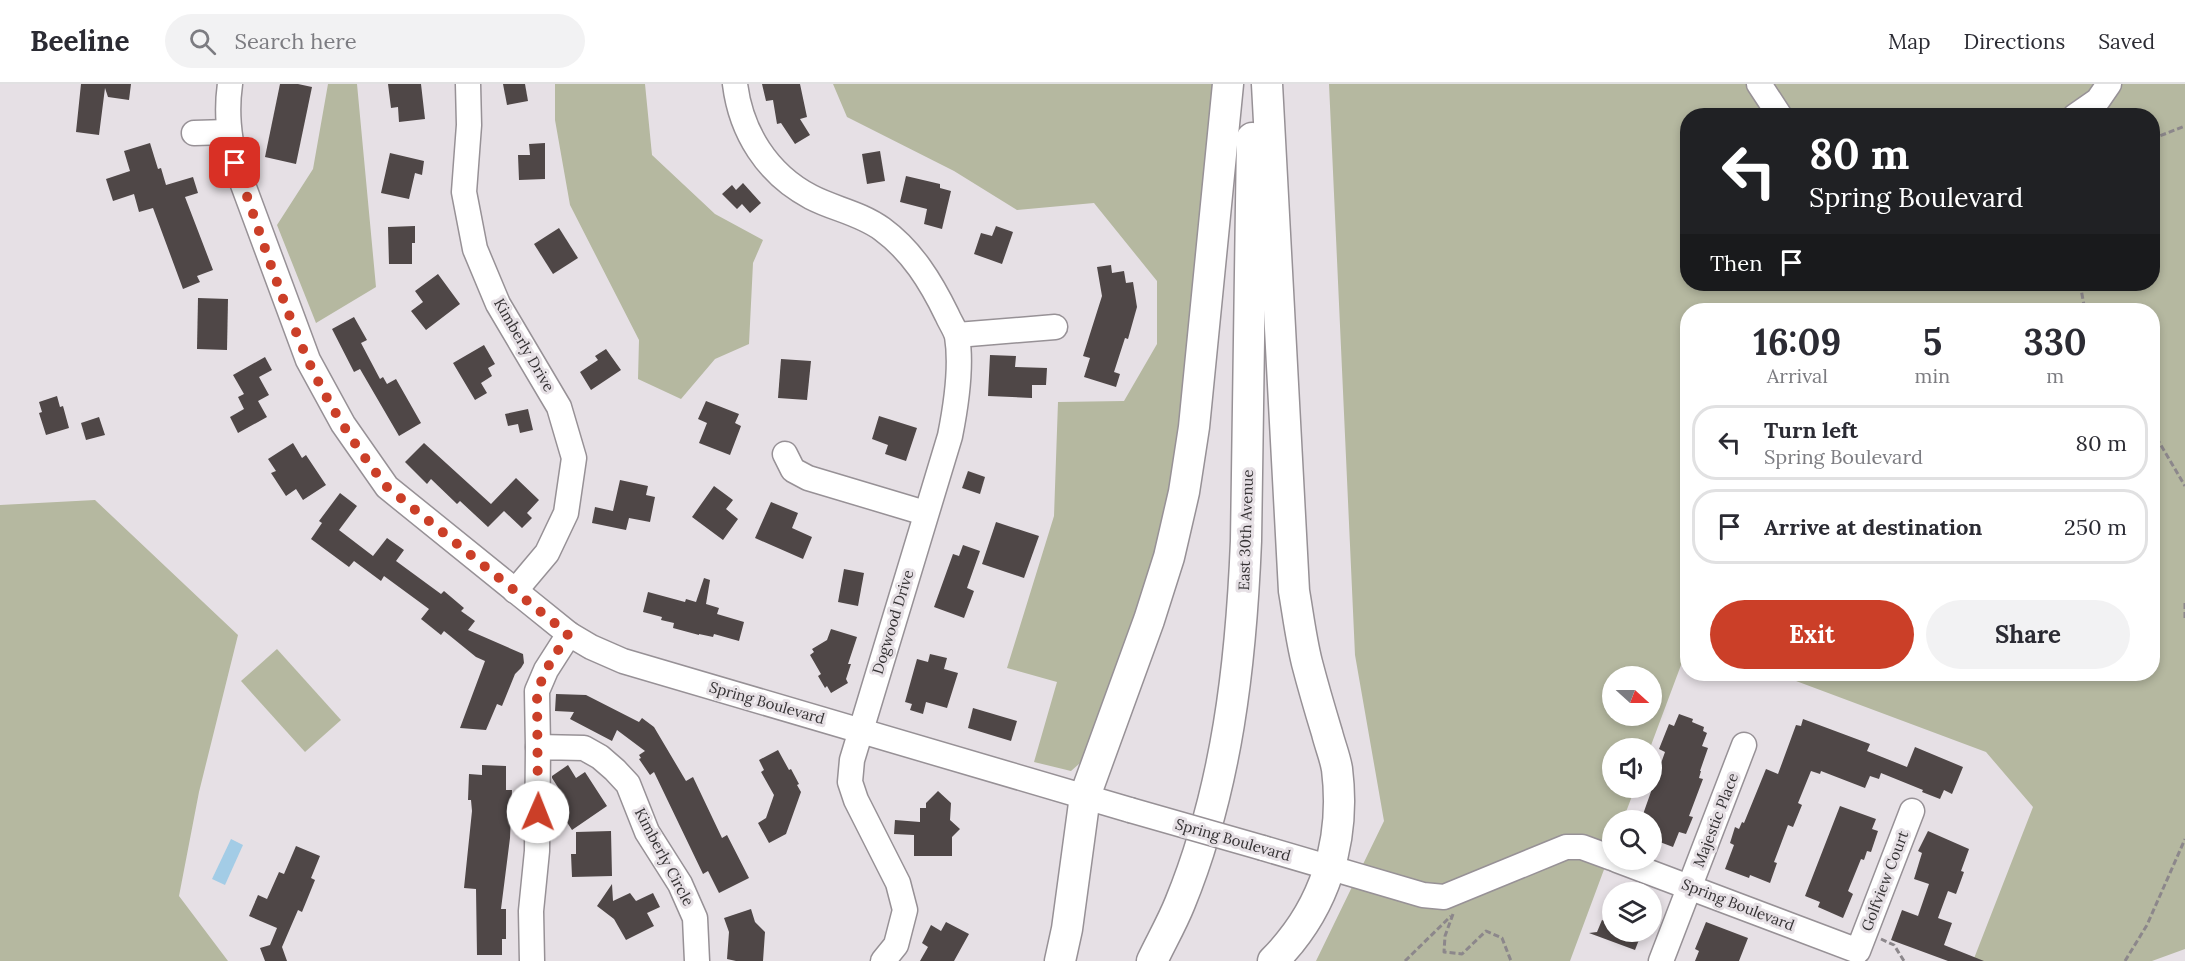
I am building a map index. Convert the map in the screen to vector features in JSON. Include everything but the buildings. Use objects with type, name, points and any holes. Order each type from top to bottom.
[{"type":"main road","points":[[1060,961],[1067,929],[1085,796],[1149,620],[1169,557],[1184,492],[1194,427],[1228,84]]},
{"type":"main road","name":"East 30th Avenue","points":[[1152,961],[1179,904],[1197,855],[1229,727],[1244,598],[1254,84]]},
{"type":"main road","points":[[1267,84],[1294,591],[1306,660],[1336,766],[1340,809],[1336,843],[1309,918],[1291,943],[1273,961]]},
{"type":"street","name":"Spring Boulevard","points":[[230,84],[227,106],[228,132],[235,163],[291,319],[308,360],[343,424],[387,487],[568,634],[591,647],[649,670],[1423,895],[1444,897],[1566,847],[1582,847],[1602,854]]},
{"type":"street","name":"Kimberly Drive","points":[[468,84],[469,125],[464,192],[475,249],[498,304],[559,406],[574,458],[566,513],[547,553],[515,591]]},
{"type":"street","name":"Dogwood Drive","points":[[735,84],[738,108],[751,139],[766,160],[786,180],[811,196],[858,215],[881,229],[903,248],[921,268],[936,291],[957,335],[957,404],[950,436],[852,760],[850,782],[856,800],[898,883],[905,910],[896,945],[883,961]]},
{"type":"street","points":[[1759,84],[1775,108]]},
{"type":"street","points":[[2086,108],[2098,100],[2109,84]]},
{"type":"street","points":[[194,133],[228,132]]},
{"type":"street","points":[[957,335],[1055,327]]},
{"type":"street","points":[[785,454],[793,470],[808,478],[925,513]]},
{"type":"street","points":[[532,961],[531,911],[537,850],[537,692],[546,670],[568,634]]},
{"type":"street","name":"Majestic Place","points":[[1661,961],[1744,745]]},
{"type":"street","name":"Kimberly Circle","points":[[538,747],[584,748],[600,757],[628,784],[647,832],[680,884],[696,918],[697,961]]},
{"type":"street","name":"Golfview Court","points":[[1866,944],[1912,811]]},
{"type":"street","name":"Spring Boulevard","points":[[1644,870],[1866,944]]},
{"type":"path","points":[[2160,136],[2185,126]]},
{"type":"path","points":[[2160,444],[2185,486]]},
{"type":"path","points":[[2185,603],[2185,621]]},
{"type":"path","points":[[2125,961],[2148,925],[2185,839]]},
{"type":"path","points":[[1405,961],[1454,913],[1444,936],[1443,952],[1462,954],[1486,931],[1503,938],[1511,961]]},
{"type":"path","points":[[1866,944],[1894,945],[1904,961]]},
{"type":"green space","points":[[328,84],[357,84],[376,287],[316,323],[277,225],[313,169]]},
{"type":"green space","points":[[555,84],[645,84],[652,155],[715,214],[763,240],[753,263],[749,344],[715,359],[681,399],[638,379],[639,340],[570,205],[555,120]]},
{"type":"green space","points":[[833,84],[1217,84],[1179,439],[1159,549],[1087,757],[1071,771],[1034,762],[1057,682],[1007,668],[1054,516],[1058,402],[1124,401],[1157,344],[1157,281],[1094,203],[1017,210],[954,171],[847,117]]},
{"type":"green space","points":[[1329,84],[2185,84],[2185,949],[2152,961],[1973,961],[2033,807],[1986,752],[1796,681],[2160,681],[2160,303],[1680,303],[1680,668],[1662,716],[1662,666],[1602,666],[1602,726],[1658,726],[1654,738],[1602,738],[1602,798],[1631,798],[1627,810],[1602,810],[1602,870],[1604,870],[1570,961],[1316,961],[1384,821],[1355,655]]},
{"type":"green space","points":[[95,500],[238,635],[199,792],[179,896],[228,961],[0,961],[0,505]]},
{"type":"green space","points":[[277,649],[341,720],[305,752],[241,681]]},
{"type":"water","points":[[231,839],[243,845],[225,885],[212,879]]},
{"type":"route","points":[[235,163],[308,360],[343,424],[370,466],[387,487],[568,634],[546,670],[537,692],[538,812]]}]
